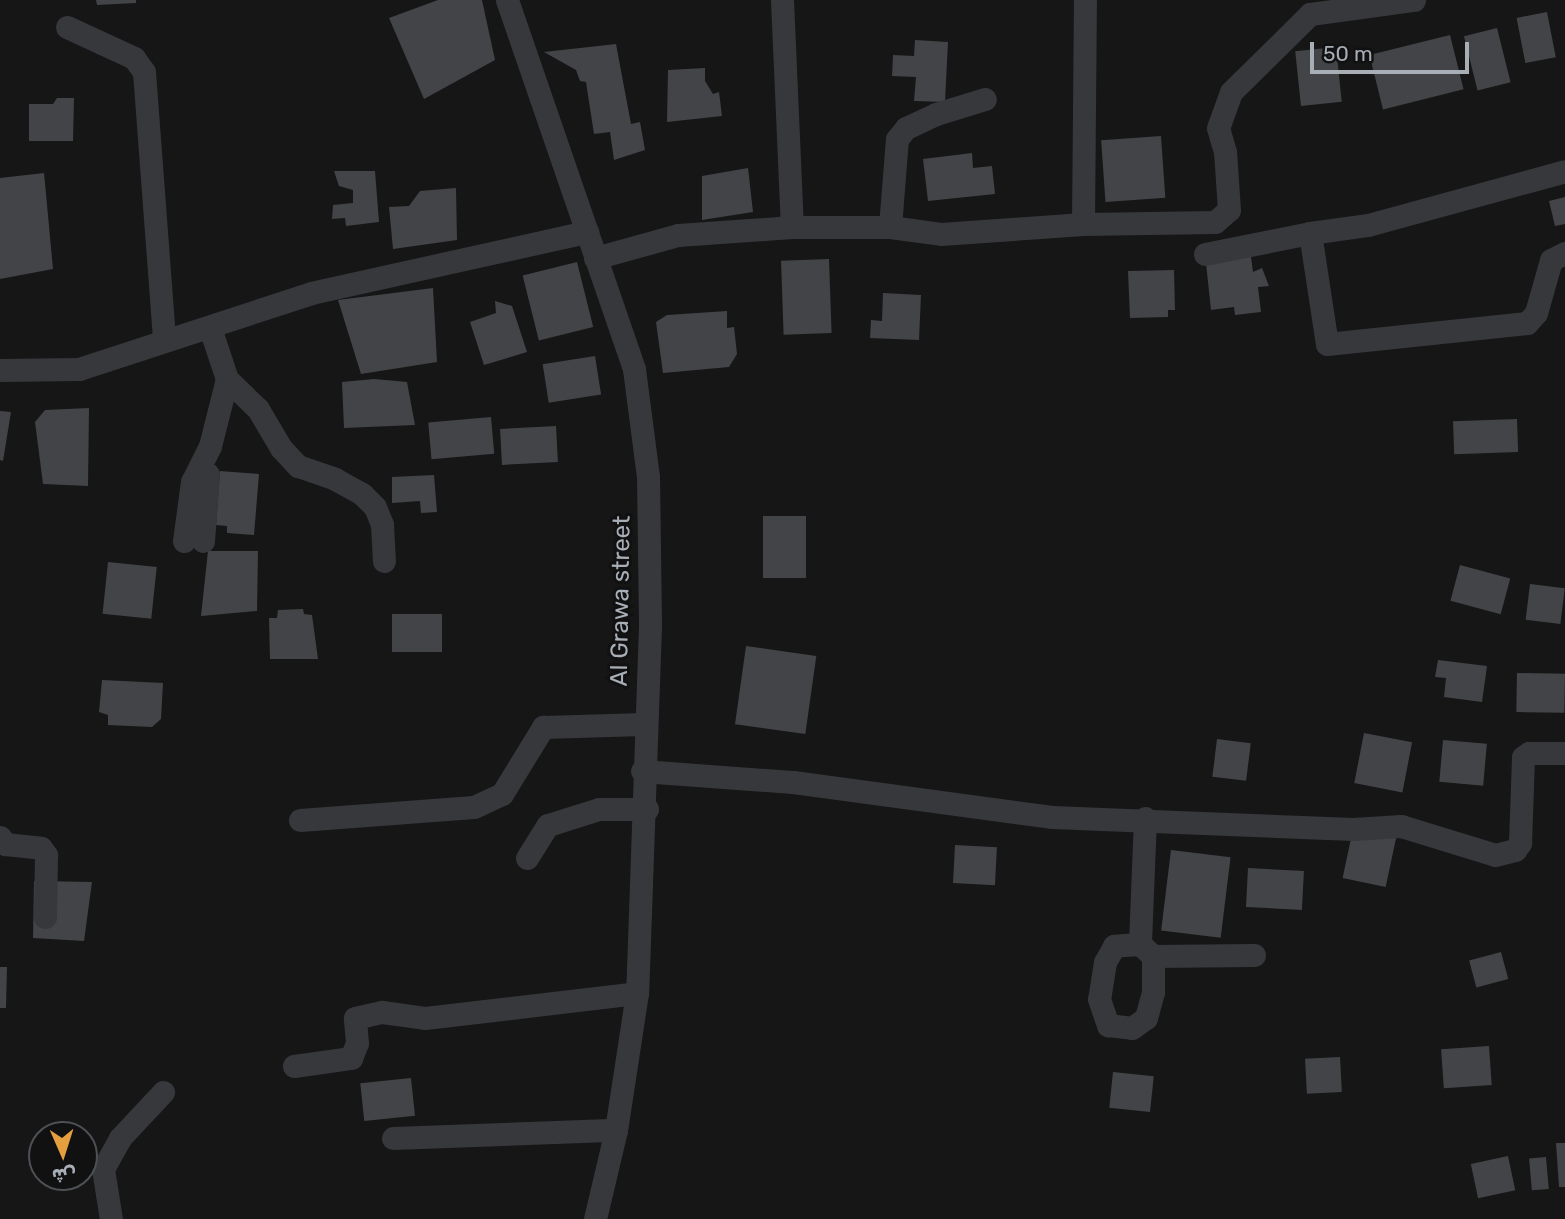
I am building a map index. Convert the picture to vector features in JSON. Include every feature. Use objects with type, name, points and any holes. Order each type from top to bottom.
[{"type":"street","name":"Al Grawa street","points":[[507,0],[634,369],[648,477],[650,625],[642,771],[647,809],[637,993],[616,1130],[595,1219]]},
{"type":"street","points":[[782,0],[792,226]]},
{"type":"street","points":[[1083,224],[1084,0]]},
{"type":"street","points":[[595,258],[678,235],[792,226],[890,228],[941,234],[1083,224],[1215,222],[1229,210],[1225,152],[1218,128],[1231,92],[1310,14],[1414,0]]},
{"type":"street","points":[[66,27],[134,58],[144,72],[164,340]]},
{"type":"street","points":[[890,228],[897,139],[906,128],[936,114],[985,99]]},
{"type":"street","points":[[1205,254],[1311,233],[1368,225],[1565,171]]},
{"type":"street","points":[[0,370],[79,369],[311,293],[587,232]]},
{"type":"street","points":[[1311,233],[1327,344],[1527,323],[1536,313],[1551,260],[1565,253]]},
{"type":"street","points":[[210,328],[227,379],[258,409],[281,447],[298,467],[335,479],[375,507],[382,524],[384,561]]},
{"type":"street","points":[[193,541],[192,482],[210,446],[227,379]]},
{"type":"street","points":[[300,820],[474,807],[502,794],[543,727],[645,724]]},
{"type":"street","points":[[642,771],[793,782],[1052,817],[1145,818],[1353,829],[1401,826],[1455,840],[1483,853],[1503,855],[1520,843],[1523,757],[1529,753],[1565,753]]},
{"type":"street","points":[[527,858],[548,825],[599,808],[647,809]]},
{"type":"street","points":[[1145,818],[1146,950],[1254,955]]},
{"type":"street","points":[[0,837],[5,844],[41,848],[46,855],[45,917]]},
{"type":"street","points":[[294,1066],[351,1058],[357,1043],[355,1018],[373,1014],[425,1017],[637,993]]},
{"type":"street","points":[[111,1219],[103,1169],[120,1138],[163,1092]]},
{"type":"street","points":[[393,1138],[616,1130]]},
{"type":"building","points":[[96,0],[136,0],[136,3],[97,5]]},
{"type":"building","points":[[438,0],[482,0],[495,60],[424,99],[389,18]]},
{"type":"building","points":[[1547,12],[1556,57],[1525,63],[1517,18]]},
{"type":"building","points":[[1497,28],[1511,82],[1478,91],[1464,36]]},
{"type":"building","points":[[1450,35],[1464,89],[1383,109],[1369,55]]},
{"type":"building","points":[[915,40],[948,42],[945,102],[914,101],[916,77],[892,76],[893,55],[914,56]]},
{"type":"building","points":[[616,44],[631,124],[640,122],[645,150],[614,160],[610,132],[594,134],[586,82],[580,81],[576,70],[544,52]]},
{"type":"building","points":[[1336,47],[1342,102],[1301,106],[1295,51]]},
{"type":"building","points":[[705,68],[705,81],[713,94],[719,92],[722,116],[667,122],[668,70]]},
{"type":"building","points":[[57,98],[74,98],[73,141],[29,141],[29,104],[53,104]]},
{"type":"building","points":[[1161,136],[1165,198],[1105,202],[1101,140]]},
{"type":"building","points":[[972,153],[973,168],[992,166],[995,194],[928,201],[923,159]]},
{"type":"building","points":[[748,168],[753,212],[702,220],[702,176]]},
{"type":"building","points":[[334,171],[375,171],[379,222],[346,226],[345,218],[332,219],[333,205],[353,203],[353,190],[339,186]]},
{"type":"building","points":[[44,173],[53,269],[0,279],[0,178]]},
{"type":"building","points":[[456,188],[457,240],[393,249],[389,207],[409,206],[420,191]]},
{"type":"building","points":[[1565,197],[1565,224],[1555,226],[1549,201]]},
{"type":"building","points":[[1205,254],[1251,257],[1253,272],[1262,268],[1269,286],[1258,287],[1261,312],[1235,315],[1234,307],[1211,310]]},
{"type":"building","points":[[829,259],[832,333],[784,335],[781,261]]},
{"type":"building","points":[[577,262],[593,327],[539,341],[523,276]]},
{"type":"building","points":[[1174,270],[1175,310],[1168,310],[1168,317],[1130,318],[1128,271]]},
{"type":"building","points":[[433,288],[437,362],[361,374],[338,300]]},
{"type":"building","points":[[883,293],[921,295],[919,340],[870,338],[871,320],[882,321]]},
{"type":"building","points":[[495,301],[512,306],[527,352],[484,365],[470,322],[496,313]]},
{"type":"building","points":[[727,311],[727,328],[734,327],[737,354],[729,367],[663,373],[656,322],[667,315]]},
{"type":"building","points":[[595,356],[601,395],[549,403],[543,364]]},
{"type":"building","points":[[374,379],[407,382],[415,425],[344,428],[342,382]]},
{"type":"building","points":[[89,408],[88,486],[43,484],[35,422],[45,410]]},
{"type":"building","points":[[0,411],[11,412],[3,461],[0,460]]},
{"type":"building","points":[[491,417],[494,454],[431,459],[428,422]]},
{"type":"building","points":[[1517,419],[1518,452],[1454,454],[1453,421]]},
{"type":"building","points":[[556,426],[558,462],[502,465],[500,429]]},
{"type":"building","points":[[220,471],[259,474],[254,535],[227,533],[227,526],[216,525]]},
{"type":"building","points":[[434,475],[437,512],[421,513],[420,501],[392,503],[392,477]]},
{"type":"building","points":[[763,516],[806,516],[806,578],[763,578]]},
{"type":"building","points":[[208,551],[258,551],[257,611],[201,616]]},
{"type":"building","points":[[108,562],[157,567],[151,619],[103,614]]},
{"type":"building","points":[[1460,565],[1510,578],[1501,614],[1450,601]]},
{"type":"building","points":[[1530,584],[1565,588],[1560,624],[1526,620]]},
{"type":"building","points":[[303,609],[304,614],[312,615],[318,659],[270,659],[269,618],[277,618],[278,610]]},
{"type":"building","points":[[392,614],[442,614],[442,652],[392,652]]},
{"type":"building","points":[[746,646],[816,656],[805,734],[735,724]]},
{"type":"building","points":[[1438,660],[1487,666],[1482,702],[1444,697],[1446,678],[1435,677]]},
{"type":"building","points":[[1517,673],[1565,674],[1564,713],[1516,712]]},
{"type":"building","points":[[102,680],[163,683],[161,719],[152,727],[108,725],[108,715],[99,712]]},
{"type":"building","points":[[1364,733],[1412,742],[1402,792],[1354,783]]},
{"type":"building","points":[[1217,739],[1251,743],[1246,781],[1212,777]]},
{"type":"building","points":[[1443,740],[1487,744],[1483,786],[1439,782]]},
{"type":"building","points":[[1353,829],[1396,838],[1386,887],[1343,878]]},
{"type":"building","points":[[955,845],[997,847],[995,885],[953,883]]},
{"type":"building","points":[[1171,850],[1231,857],[1221,938],[1161,930]]},
{"type":"building","points":[[1248,868],[1304,871],[1302,910],[1246,907]]},
{"type":"building","points":[[34,881],[92,882],[84,941],[33,938]]},
{"type":"building","points":[[1501,952],[1508,979],[1476,988],[1469,961]]},
{"type":"building","points":[[0,967],[7,967],[6,1008],[0,1008]]},
{"type":"building","points":[[1489,1046],[1492,1085],[1444,1088],[1441,1049]]},
{"type":"building","points":[[1340,1057],[1342,1092],[1307,1094],[1305,1059]]},
{"type":"building","points":[[1113,1072],[1154,1076],[1150,1112],[1109,1108]]},
{"type":"building","points":[[411,1078],[415,1116],[364,1121],[360,1083]]},
{"type":"building","points":[[1556,1143],[1565,1143],[1565,1187],[1559,1187]]},
{"type":"building","points":[[1508,1156],[1515,1190],[1478,1198],[1471,1164]]},
{"type":"building","points":[[1546,1157],[1549,1189],[1532,1190],[1529,1158]]}]
